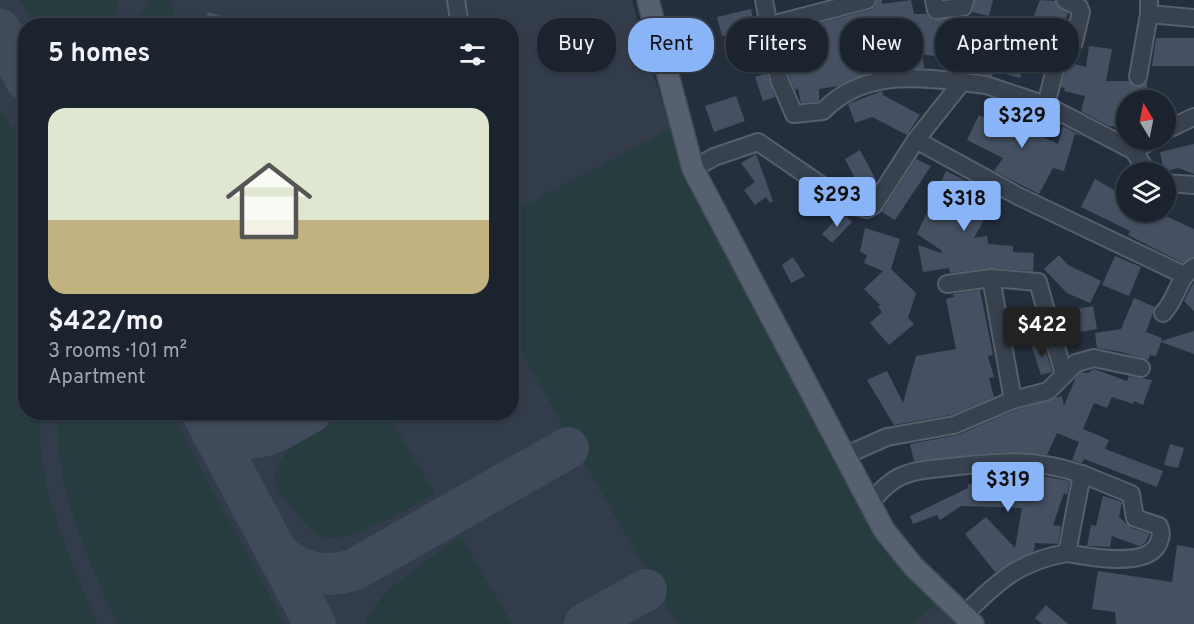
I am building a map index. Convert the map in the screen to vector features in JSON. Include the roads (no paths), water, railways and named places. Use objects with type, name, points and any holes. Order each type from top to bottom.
[{"type":"main road","points":[[648,0],[693,169],[869,504],[902,554],[969,620]]},
{"type":"street","points":[[456,0],[459,18]]},
{"type":"street","points":[[764,0],[766,18]]},
{"type":"street","points":[[798,18],[867,0]]},
{"type":"street","points":[[934,0],[936,10],[963,7],[965,0]]},
{"type":"street","points":[[1046,105],[1060,49],[1064,43],[1074,42],[1080,21],[1079,7],[1065,0]]},
{"type":"street","points":[[1138,77],[1149,7],[1194,18]]},
{"type":"street","points":[[777,72],[794,114],[823,111],[838,95],[860,86],[882,82],[919,78],[986,85],[1046,105],[1134,151],[1141,162]]},
{"type":"street","points":[[693,169],[714,157],[758,142],[849,204],[867,209],[874,205],[916,141],[962,82]]},
{"type":"street","points":[[1176,125],[1194,117]]},
{"type":"street","points":[[916,141],[1008,190],[1189,271],[1171,306],[1163,313]]},
{"type":"street","points":[[1176,184],[1194,185]]},
{"type":"street","points":[[991,278],[1013,400]]},
{"type":"street","points":[[947,284],[991,278],[1038,282],[1064,375]]},
{"type":"street","points":[[844,456],[887,437],[954,425],[1013,400],[1048,391],[1076,363],[1094,358],[1141,368]]},
{"type":"street","points":[[869,504],[886,486],[904,475],[990,462],[1045,463],[1082,474],[1131,494],[1135,518],[1159,526],[1161,537],[1155,551],[1145,556],[1104,560],[1067,553],[1026,563],[993,586],[969,620]]},
{"type":"street","points":[[1067,553],[1082,474]]}]
